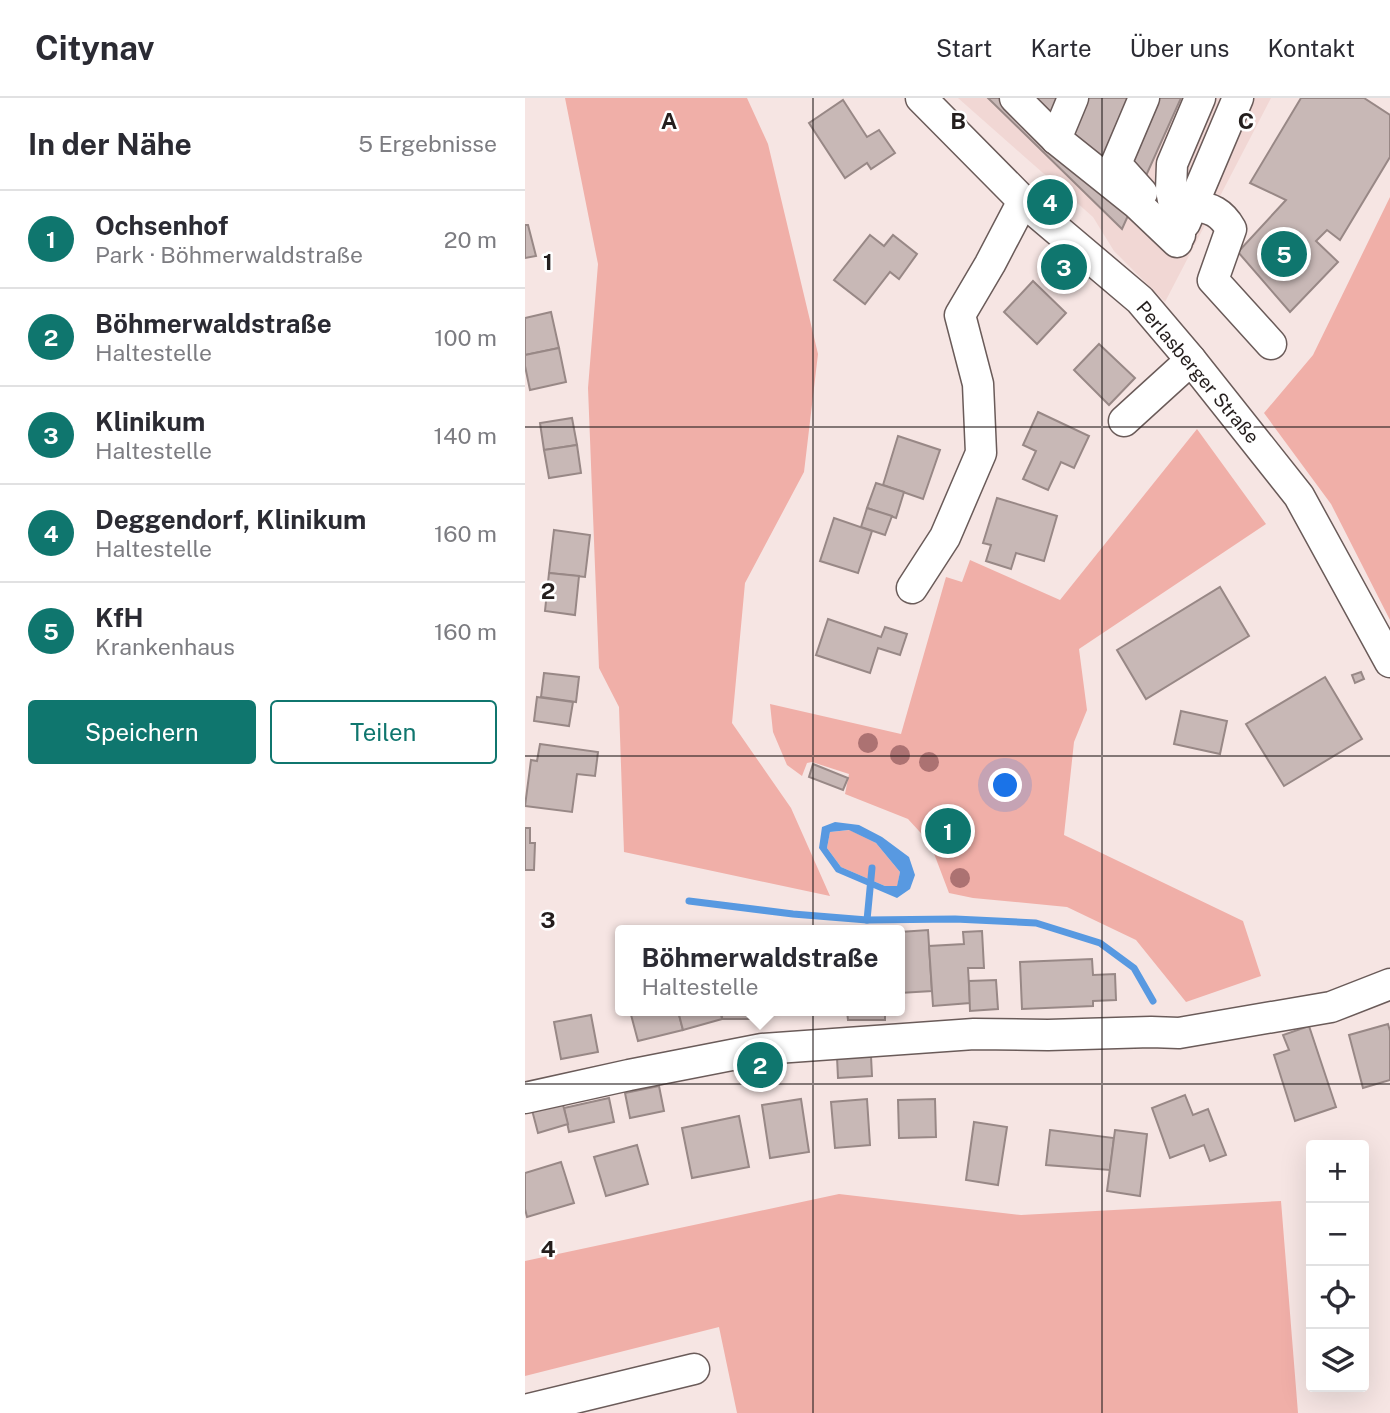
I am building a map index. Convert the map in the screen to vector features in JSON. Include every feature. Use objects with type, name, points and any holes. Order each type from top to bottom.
[{"type":"street","name":"Perlasberger Straße","points":[[921,98],[1023,201],[1140,300],[1191,360],[1299,496],[1390,662]]},
{"type":"street","points":[[1015,98],[1056,138],[1179,238]]},
{"type":"street","points":[[1056,138],[1073,98]]},
{"type":"street","points":[[1144,98],[1116,164],[1179,238]]},
{"type":"street","points":[[1179,238],[1171,190],[1172,163],[1200,98]]},
{"type":"street","points":[[1179,238],[1238,98]]},
{"type":"street","points":[[912,588],[944,537],[981,453],[978,384],[960,315],[1023,201]]},
{"type":"street","points":[[1192,206],[1203,206],[1224,217],[1231,229],[1213,281],[1271,344]]},
{"type":"street","points":[[1124,421],[1191,360]]},
{"type":"street","points":[[525,1098],[762,1049],[974,1034],[1179,1033],[1331,1007],[1390,984]]},
{"type":"street","points":[[525,1410],[694,1369]]},
{"type":"shaded area","points":[[565,98],[747,98],[768,144],[818,354],[804,472],[745,583],[732,723],[791,808],[830,896],[624,852],[619,707],[599,668],[588,388],[598,264]]},
{"type":"shaded area","points":[[958,98],[1271,98],[1165,302],[1114,251],[1093,217]]},
{"type":"shaded area","points":[[1390,197],[1390,620],[1331,504],[1264,413],[1313,355]]},
{"type":"shaded area","points":[[1197,429],[1266,524],[1079,649],[1087,710],[1074,742],[1064,835],[1243,921],[1261,976],[1186,1002],[1136,940],[1067,907],[973,898],[949,893],[930,843],[908,819],[845,794],[849,774],[812,762],[807,763],[802,776],[787,765],[773,732],[770,704],[901,734],[946,577],[962,582],[970,560],[1060,600]]},
{"type":"shaded area","points":[[850,830],[876,843],[900,872],[897,887],[885,886],[841,867],[827,848],[830,832]]},
{"type":"shaded area","points":[[839,1194],[1021,1215],[1281,1201],[1298,1413],[737,1413],[719,1327],[525,1376],[525,1261]]},
{"type":"water","points":[[835,822],[859,825],[882,837],[909,857],[915,875],[910,889],[897,898],[836,872],[819,848],[822,827]],"holes":[[[849,830],[876,843],[900,872],[897,886],[885,886],[841,867],[827,848],[830,832]]]},
{"type":"building","points":[[988,98],[1181,98],[1122,229]]},
{"type":"building","points":[[1301,98],[1364,98],[1390,115],[1390,157],[1340,240],[1327,230],[1316,241],[1338,262],[1290,312],[1238,252],[1286,200],[1250,183]]},
{"type":"building","points":[[843,100],[867,137],[879,130],[895,153],[871,169],[867,163],[845,178],[809,123]]},
{"type":"building","points":[[525,225],[528,225],[536,256],[525,258]]},
{"type":"building","points":[[870,235],[884,246],[893,235],[917,254],[899,279],[890,272],[865,304],[834,280]]},
{"type":"building","points":[[1033,281],[1066,313],[1037,344],[1004,312]]},
{"type":"building","points":[[551,312],[559,348],[525,355],[525,318]]},
{"type":"building","points":[[1099,344],[1135,378],[1109,405],[1074,370]]},
{"type":"building","points":[[559,348],[566,382],[530,390],[525,355]]},
{"type":"building","points":[[1038,412],[1089,436],[1074,468],[1061,462],[1048,490],[1023,479],[1036,451],[1023,445]]},
{"type":"building","points":[[572,418],[577,445],[544,450],[540,423]]},
{"type":"building","points":[[898,436],[940,450],[923,499],[883,485]]},
{"type":"building","points":[[577,445],[581,473],[549,478],[544,450]]},
{"type":"building","points":[[876,483],[904,492],[896,518],[867,508]]},
{"type":"building","points":[[997,498],[1057,516],[1044,561],[1016,553],[1011,569],[986,561],[991,545],[983,543]]},
{"type":"building","points":[[867,508],[892,516],[885,535],[861,527]]},
{"type":"building","points":[[834,518],[872,531],[858,573],[820,561]]},
{"type":"building","points":[[554,530],[590,535],[585,577],[549,573]]},
{"type":"building","points":[[549,573],[579,576],[575,615],[545,611]]},
{"type":"building","points":[[1220,587],[1249,636],[1146,699],[1117,650]]},
{"type":"building","points":[[828,619],[881,637],[885,627],[907,634],[900,655],[878,648],[870,673],[816,655]]},
{"type":"building","points":[[1361,672],[1364,679],[1355,683],[1352,675]]},
{"type":"building","points":[[544,673],[579,677],[576,702],[541,697]]},
{"type":"building","points":[[1325,677],[1362,739],[1284,786],[1246,724]]},
{"type":"building","points":[[537,697],[573,702],[569,726],[534,721]]},
{"type":"building","points":[[1181,711],[1227,721],[1220,754],[1174,744]]},
{"type":"building","points":[[540,744],[598,752],[595,776],[577,774],[572,812],[525,806],[531,760],[537,761]]},
{"type":"building","points":[[813,764],[848,778],[843,790],[809,777]]},
{"type":"building","points":[[525,828],[530,828],[530,843],[535,843],[534,870],[525,870]]},
{"type":"building","points":[[928,930],[932,991],[905,993],[905,932]]},
{"type":"building","points":[[982,931],[984,968],[968,968],[970,1003],[933,1006],[929,946],[964,944],[963,932]]},
{"type":"building","points":[[1092,959],[1093,975],[1115,974],[1116,1000],[1093,1001],[1093,1006],[1022,1009],[1020,962]]},
{"type":"building","points":[[996,980],[998,1009],[970,1011],[969,981]]},
{"type":"building","points":[[591,1015],[598,1052],[561,1059],[554,1022]]},
{"type":"building","points":[[631,1016],[679,1016],[683,1030],[638,1041]]},
{"type":"building","points":[[679,1016],[721,1016],[722,1019],[683,1030]]},
{"type":"building","points":[[722,1016],[756,1016],[756,1019],[722,1019]]},
{"type":"building","points":[[848,1016],[885,1016],[885,1020],[848,1020]]},
{"type":"building","points":[[1388,1024],[1390,1080],[1363,1088],[1349,1035]]},
{"type":"building","points":[[1309,1026],[1336,1107],[1295,1121],[1274,1055],[1289,1050],[1283,1035]]},
{"type":"building","points":[[871,1056],[872,1076],[838,1078],[837,1057]]},
{"type":"building","points":[[659,1086],[664,1111],[630,1118],[625,1093]]},
{"type":"building","points":[[1185,1095],[1193,1115],[1208,1109],[1226,1155],[1210,1161],[1204,1145],[1170,1158],[1152,1108]]},
{"type":"building","points":[[609,1098],[614,1122],[569,1132],[564,1108]]},
{"type":"building","points":[[801,1099],[809,1152],[770,1158],[762,1105]]},
{"type":"building","points":[[867,1099],[870,1145],[835,1148],[831,1102]]},
{"type":"building","points":[[935,1099],[936,1137],[899,1138],[898,1100]]},
{"type":"building","points":[[562,1101],[568,1124],[538,1133],[532,1110]]},
{"type":"building","points":[[739,1116],[749,1167],[692,1178],[682,1128]]},
{"type":"building","points":[[974,1122],[1007,1127],[998,1185],[966,1180]]},
{"type":"building","points":[[1050,1130],[1114,1138],[1110,1170],[1046,1165]]},
{"type":"building","points":[[1115,1130],[1147,1134],[1140,1196],[1107,1191]]},
{"type":"building","points":[[637,1145],[648,1184],[606,1196],[594,1157]]},
{"type":"building","points":[[561,1162],[574,1203],[527,1217],[525,1173]]},
{"type":"waterway","points":[[867,920],[872,868]]},
{"type":"waterway","points":[[689,901],[867,920],[955,919],[1036,923],[1100,943],[1134,968],[1153,1001]]},
{"type":"place","name":"Deggendorf, Klinikum","points":[[1050,202]]},
{"type":"place","name":"KfH","points":[[1284,254]]},
{"type":"place","name":"Klinikum","points":[[1064,267]]},
{"type":"place","name":"Ochsenhof","points":[[948,831]]},
{"type":"place","name":"Böhmerwaldstraße","points":[[760,1065]]}]
